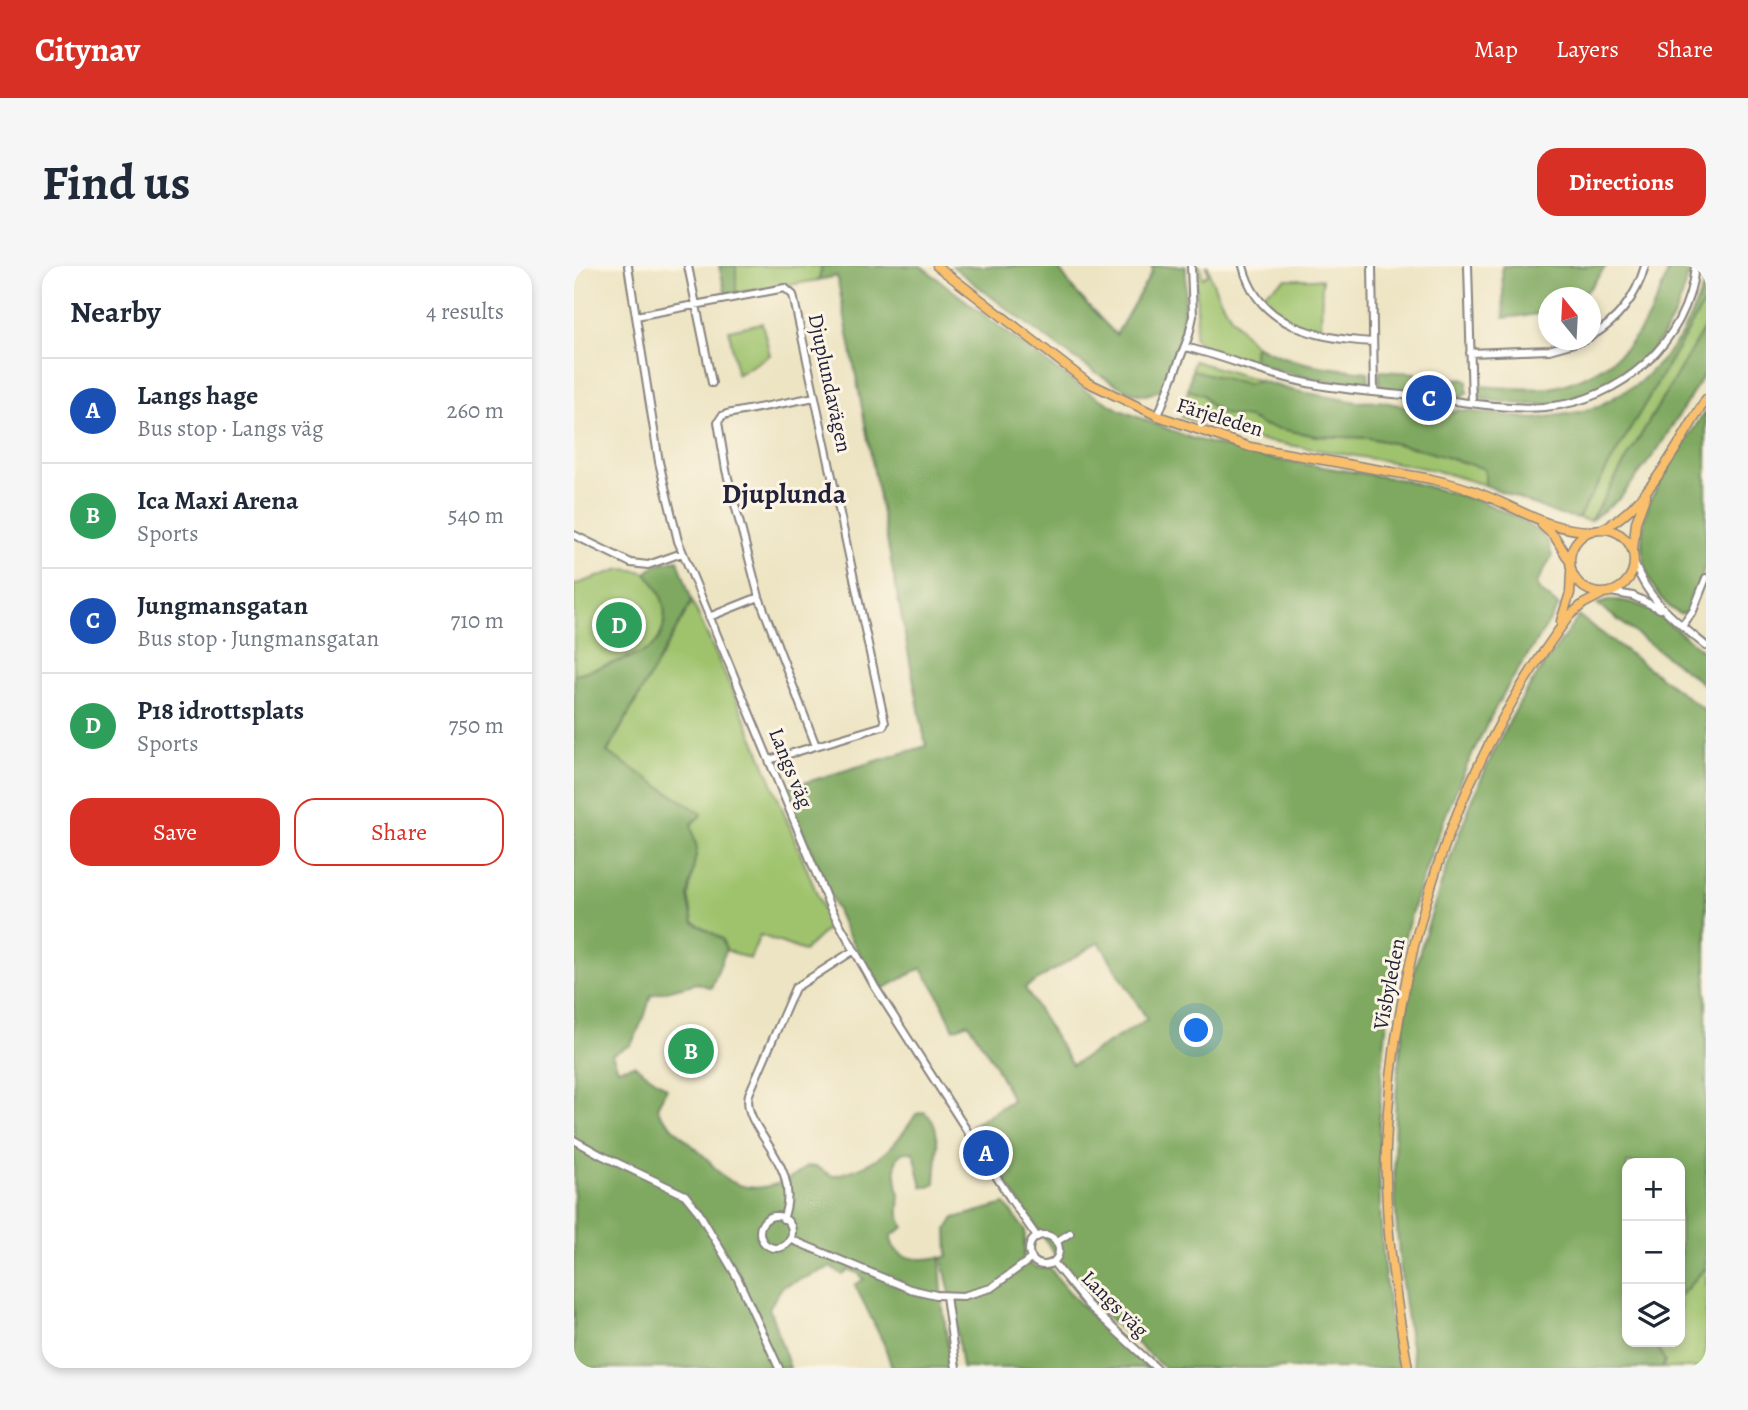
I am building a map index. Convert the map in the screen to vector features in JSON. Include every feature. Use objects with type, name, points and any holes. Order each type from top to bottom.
[{"type":"main road","name":"Färjeleden","points":[[937,266],[1087,382],[1187,428],[1250,447],[1431,479],[1483,494],[1562,529],[1596,530]]},
{"type":"main road","points":[[1652,483],[1636,522],[1633,558],[1627,580],[1608,592],[1596,593],[1584,588],[1571,567],[1576,543],[1626,514],[1652,483],[1706,399]]},
{"type":"main road","name":"Färjeleden","points":[[1531,517],[1555,537],[1571,567]]},
{"type":"main road","points":[[1596,530],[1621,536],[1630,545],[1633,558]]},
{"type":"main road","name":"Visbyleden","points":[[1554,636],[1568,604],[1571,567]]},
{"type":"main road","name":"Visbyleden","points":[[1408,1368],[1396,1300],[1386,1148],[1402,998],[1420,920],[1459,808],[1506,708],[1575,609],[1608,592]]},
{"type":"street","name":"Langs väg","points":[[628,266],[664,488],[682,553],[830,907],[853,951],[1037,1237]]},
{"type":"street","points":[[688,266],[712,383]]},
{"type":"street","points":[[1158,416],[1185,347],[1193,316],[1191,266]]},
{"type":"street","points":[[1243,266],[1256,295],[1285,323],[1317,335],[1373,342]]},
{"type":"street","points":[[1372,266],[1374,391]]},
{"type":"street","points":[[1468,266],[1472,403]]},
{"type":"street","points":[[1601,330],[1626,307],[1638,286],[1644,266]]},
{"type":"street","points":[[1185,347],[1308,383],[1472,403],[1525,408],[1546,407],[1582,400],[1616,386],[1651,359],[1676,323],[1695,266]]},
{"type":"street","name":"Djuplundavägen","points":[[636,316],[785,288],[793,295],[886,716],[883,726],[769,760]]},
{"type":"street","points":[[1470,353],[1549,350]]},
{"type":"street","points":[[815,397],[727,414],[718,422],[726,470],[759,597],[816,746]]},
{"type":"street","points":[[574,535],[631,564],[649,565],[682,553]]},
{"type":"street","points":[[1633,558],[1644,587],[1664,611]]},
{"type":"street","points":[[1682,625],[1693,611],[1706,578]]},
{"type":"street","points":[[1608,592],[1633,596],[1664,611],[1706,646]]},
{"type":"street","points":[[709,617],[759,597]]},
{"type":"street","points":[[783,1219],[788,1198],[786,1182],[780,1164],[750,1111],[747,1100],[795,988],[853,951]]},
{"type":"street","points":[[574,1140],[685,1195],[698,1211],[737,1277],[779,1368]]},
{"type":"street","points":[[775,1217],[783,1219],[790,1228],[790,1239],[783,1246],[773,1248],[764,1243],[760,1236],[761,1226],[766,1220],[775,1217]]},
{"type":"street","points":[[790,1239],[910,1289],[946,1296],[970,1295],[991,1288],[1032,1258],[1030,1247],[1037,1237],[1047,1236],[1056,1242],[1070,1233]]},
{"type":"street","name":"Langs väg","points":[[1032,1258],[1041,1265],[1053,1262],[1059,1253],[1056,1242]]},
{"type":"street","name":"Langs väg","points":[[1053,1262],[1088,1305],[1156,1368]]},
{"type":"street","points":[[946,1296],[956,1368]]},
{"type":"green space","points":[[719,266],[736,266],[736,293],[726,295]]},
{"type":"green space","points":[[736,266],[822,266],[819,280],[736,293]]},
{"type":"green space","points":[[822,266],[921,266],[1032,352],[1082,388],[1120,410],[1191,438],[1262,457],[1403,480],[1481,501],[1517,518],[1539,532],[1548,542],[1552,556],[1537,583],[1539,590],[1559,606],[1497,705],[1461,780],[1439,831],[1421,884],[1392,987],[1381,1080],[1379,1178],[1385,1275],[1398,1368],[1164,1368],[1094,1305],[1070,1277],[986,1153],[971,1126],[1012,1100],[993,1061],[968,1023],[954,1029],[936,990],[921,968],[881,990],[846,931],[784,789],[926,746],[837,276],[819,280]],"holes":[[[1099,942],[1147,1019],[1072,1065],[1025,988]]]},
{"type":"green space","points":[[952,266],[1057,266],[1074,290],[1116,335],[1152,272],[1152,266],[1186,266],[1181,330],[1173,360],[1160,390],[1145,395],[1129,391],[1106,379],[1048,340]]},
{"type":"green space","points":[[1196,266],[1201,266],[1202,278],[1208,274],[1208,266],[1215,289],[1226,309],[1255,345],[1253,363],[1202,347],[1194,337],[1197,317]]},
{"type":"green space","points":[[1502,266],[1606,266],[1590,287],[1538,287],[1538,314],[1504,318]]},
{"type":"green space","points":[[1670,266],[1690,266],[1673,318],[1659,341],[1623,377],[1600,390],[1574,399],[1546,404],[1514,403],[1482,399],[1478,396],[1477,386],[1539,389],[1575,381],[1601,368],[1629,345],[1639,332],[1649,317]]},
{"type":"green space","points":[[1706,273],[1706,300],[1578,518],[1560,515],[1485,485],[1485,469],[1416,448],[1369,438],[1316,436],[1262,425],[1254,420],[1217,411],[1203,395],[1188,390],[1192,370],[1247,384],[1261,381],[1291,390],[1357,402],[1379,401],[1443,414],[1458,410],[1534,419],[1579,412],[1597,407],[1639,383],[1663,359],[1679,339],[1692,313],[1704,286]]},
{"type":"green space","points":[[1286,279],[1322,279],[1321,331],[1288,319],[1261,295]]},
{"type":"green space","points":[[1706,300],[1706,325],[1590,521],[1578,518]]},
{"type":"green space","points":[[762,323],[770,355],[737,375],[729,330]]},
{"type":"green space","points":[[1706,325],[1706,371],[1658,449],[1620,498],[1590,521]]},
{"type":"green space","points":[[1255,345],[1297,361],[1368,372],[1369,382],[1363,386],[1335,382],[1253,363]]},
{"type":"green space","points":[[1194,361],[1261,381],[1247,384],[1192,370]]},
{"type":"green space","points":[[1379,371],[1416,373],[1415,393],[1382,388]]},
{"type":"green space","points":[[1421,375],[1467,380],[1467,393],[1461,398],[1420,393]]},
{"type":"green space","points":[[1188,390],[1203,395],[1216,410],[1246,417],[1262,425],[1316,436],[1369,438],[1416,448],[1486,469],[1485,485],[1434,470],[1247,438],[1182,417]]},
{"type":"green space","points":[[1706,410],[1706,563],[1692,606],[1685,613],[1679,614],[1655,590],[1648,575],[1642,542],[1643,525],[1647,509],[1660,482]]},
{"type":"green space","points":[[678,560],[692,601],[607,752],[702,814],[691,824],[697,849],[688,896],[693,922],[722,939],[726,950],[711,988],[697,983],[651,995],[631,1045],[612,1054],[618,1069],[634,1065],[667,1088],[657,1107],[660,1114],[707,1158],[720,1174],[744,1186],[755,1188],[777,1184],[807,1166],[817,1167],[832,1176],[847,1172],[881,1156],[899,1138],[916,1114],[924,1112],[931,1118],[937,1135],[935,1184],[922,1187],[914,1153],[906,1152],[900,1155],[896,1174],[899,1213],[904,1227],[891,1236],[893,1244],[902,1255],[917,1259],[940,1257],[943,1309],[951,1368],[892,1368],[884,1344],[855,1285],[864,1279],[858,1273],[849,1270],[843,1275],[831,1267],[782,1287],[769,1308],[790,1368],[574,1368],[574,675],[652,647],[659,638],[665,619],[662,599],[646,573],[659,563]]},
{"type":"green space","points":[[621,569],[648,574],[655,581],[665,610],[662,631],[646,651],[574,675],[574,585]]},
{"type":"green space","points":[[1613,600],[1627,601],[1652,611],[1706,653],[1706,686],[1597,604]]},
{"type":"green space","points":[[692,601],[755,741],[830,926],[804,951],[760,935],[750,959],[726,950],[722,939],[693,922],[688,896],[697,849],[691,824],[701,815],[607,753]]},
{"type":"green space","points":[[1579,616],[1706,711],[1706,1267],[1685,1290],[1685,1158],[1622,1158],[1622,1347],[1656,1347],[1665,1361],[1662,1368],[1415,1368],[1401,1274],[1394,1179],[1397,1084],[1410,989],[1443,877],[1482,776],[1540,670]]},
{"type":"green space","points":[[1005,1204],[1025,1230],[1024,1257],[1027,1261],[1035,1267],[1050,1268],[1084,1308],[1149,1368],[962,1368],[954,1311],[942,1258],[948,1256],[947,1229],[954,1218]]},
{"type":"green space","points":[[1706,1267],[1706,1368],[1662,1368],[1665,1361],[1656,1347],[1685,1347],[1685,1290]]},
{"type":"place","name":"Jungmansgatan","points":[[1429,398]]},
{"type":"place","name":"P18 idrottsplats","points":[[619,625]]},
{"type":"place","name":"Ica Maxi Arena","points":[[691,1051]]},
{"type":"place","name":"Langs hage","points":[[986,1153]]},
{"type":"district","name":"Djuplunda","points":[[784,493]]}]
